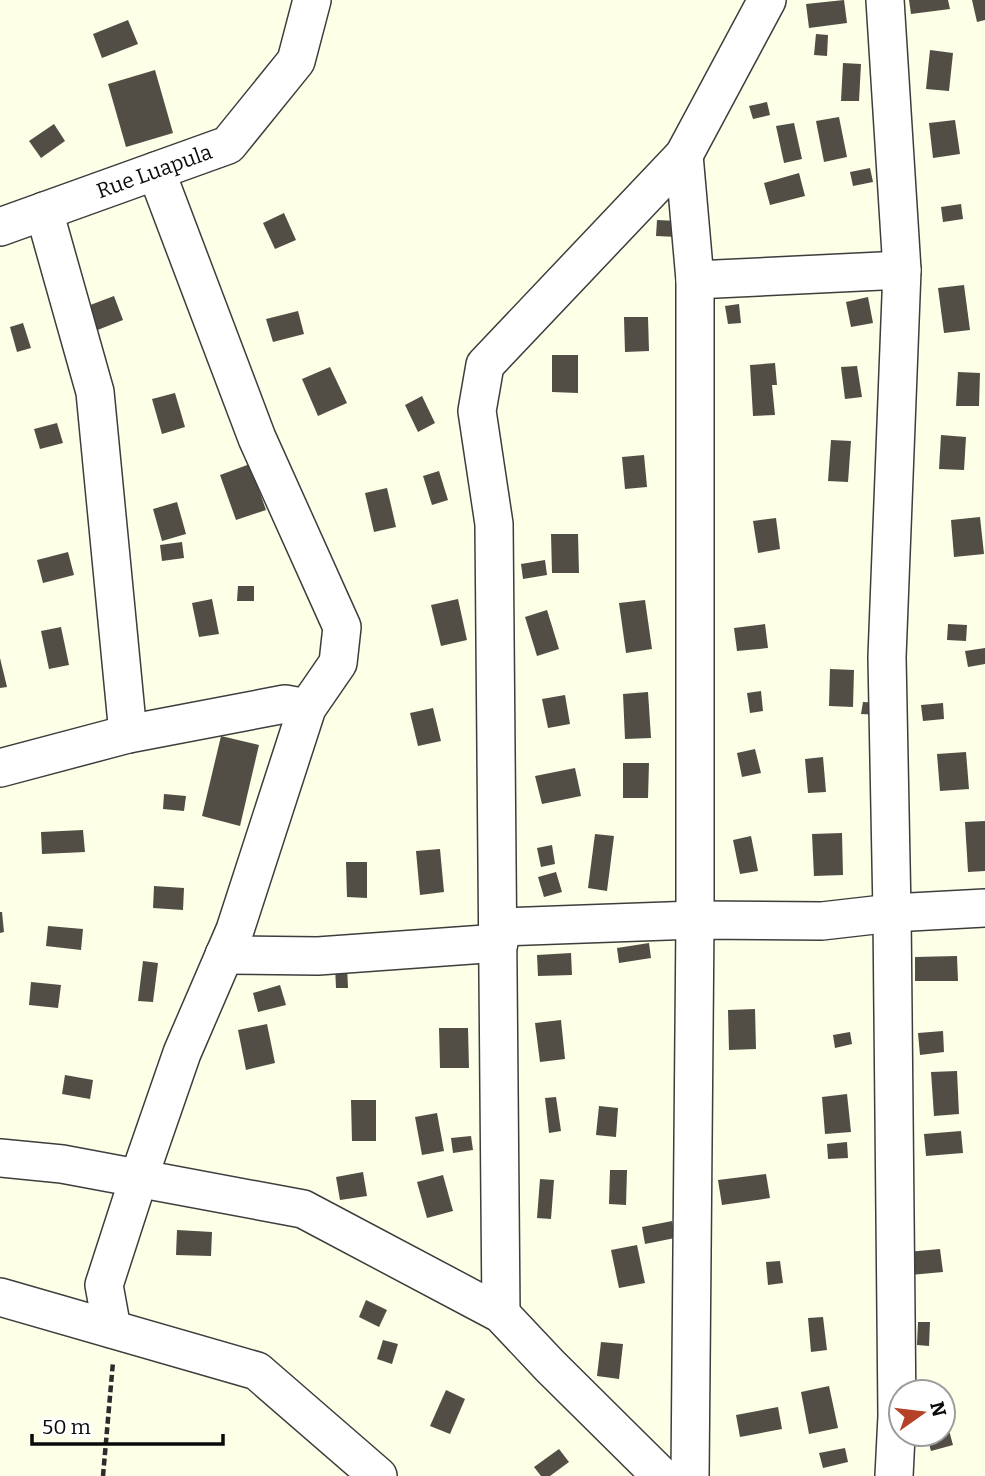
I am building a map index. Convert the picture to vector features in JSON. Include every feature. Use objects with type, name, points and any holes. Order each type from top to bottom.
[{"type":"street","name":"Rue Luapula","points":[[0,227],[228,145],[296,61],[312,0]]},
{"type":"street","points":[[501,1314],[494,524],[477,411],[485,365],[684,155],[767,0]]},
{"type":"street","points":[[886,0],[902,270],[887,657],[897,1416],[894,1476]]},
{"type":"street","points":[[684,155],[695,280],[695,920],[690,1476]]},
{"type":"street","points":[[112,1329],[104,1284],[139,1177],[182,1053],[235,930],[307,708],[338,663],[342,627],[257,439],[156,171]]},
{"type":"street","points":[[44,211],[95,392],[128,734]]},
{"type":"street","points":[[695,280],[902,270]]},
{"type":"street","points":[[0,768],[128,734],[285,705],[307,708]]},
{"type":"street","points":[[224,955],[318,956],[499,935],[695,920],[822,921],[892,913],[985,908]]},
{"type":"street","points":[[0,1158],[62,1164],[303,1209],[501,1314],[661,1476]]},
{"type":"street","points":[[0,1297],[257,1371],[378,1476]]},
{"type":"path","points":[[103,1476],[114,1374],[112,1329]]},
{"type":"building","points":[[844,0],[847,23],[809,28],[806,4]]},
{"type":"building","points":[[909,0],[948,0],[950,9],[911,14]]},
{"type":"building","points":[[972,0],[985,0],[985,20],[977,22]]},
{"type":"building","points":[[128,20],[138,44],[102,58],[93,34]]},
{"type":"building","points":[[816,34],[828,35],[827,56],[814,55]]},
{"type":"building","points":[[930,50],[953,53],[949,91],[926,89]]},
{"type":"building","points":[[843,63],[861,64],[859,101],[841,101]]},
{"type":"building","points":[[155,70],[173,133],[126,147],[108,84]]},
{"type":"building","points":[[767,102],[770,115],[753,119],[749,106]]},
{"type":"building","points":[[839,117],[847,157],[824,162],[816,121]]},
{"type":"building","points":[[955,120],[960,154],[933,158],[929,123]]},
{"type":"building","points":[[794,123],[802,159],[784,163],[776,126]]},
{"type":"building","points":[[54,124],[65,141],[41,158],[29,141]]},
{"type":"building","points":[[870,168],[873,182],[853,186],[850,172]]},
{"type":"building","points":[[799,173],[805,196],[770,205],[764,183]]},
{"type":"building","points":[[961,204],[963,219],[943,222],[941,207]]},
{"type":"building","points":[[284,213],[296,240],[275,249],[263,223]]},
{"type":"building","points":[[657,220],[678,221],[677,237],[656,236]]},
{"type":"building","points":[[964,285],[970,330],[944,333],[938,288]]},
{"type":"building","points":[[114,296],[123,320],[95,331],[85,307]]},
{"type":"building","points":[[868,297],[873,323],[851,327],[846,302]]},
{"type":"building","points":[[739,304],[741,323],[728,324],[725,306]]},
{"type":"building","points":[[298,311],[304,334],[273,342],[266,319]]},
{"type":"building","points":[[624,317],[648,317],[649,351],[625,352]]},
{"type":"building","points":[[23,323],[31,348],[17,352],[10,327]]},
{"type":"building","points":[[552,355],[578,355],[578,393],[552,392]]},
{"type":"building","points":[[775,363],[777,385],[772,385],[775,415],[753,416],[750,365]]},
{"type":"building","points":[[857,366],[862,397],[845,399],[841,367]]},
{"type":"building","points":[[330,367],[347,403],[318,416],[302,379]]},
{"type":"building","points":[[958,372],[980,373],[979,406],[956,406]]},
{"type":"building","points":[[175,393],[185,427],[162,434],[152,399]]},
{"type":"building","points":[[422,396],[435,423],[418,432],[405,405]]},
{"type":"building","points":[[57,423],[63,443],[40,449],[34,429]]},
{"type":"building","points":[[941,435],[966,437],[964,470],[939,469]]},
{"type":"building","points":[[831,440],[851,441],[848,482],[828,481]]},
{"type":"building","points":[[644,455],[647,487],[625,489],[622,457]]},
{"type":"building","points":[[250,464],[266,510],[236,520],[220,475]]},
{"type":"building","points":[[439,471],[448,500],[432,505],[423,476]]},
{"type":"building","points":[[387,488],[396,527],[374,532],[365,493]]},
{"type":"building","points":[[177,502],[186,534],[162,541],[153,509]]},
{"type":"building","points":[[980,517],[984,554],[954,557],[951,520]]},
{"type":"building","points":[[776,518],[780,549],[758,553],[753,521]]},
{"type":"building","points":[[551,534],[578,534],[579,573],[552,573]]},
{"type":"building","points":[[182,542],[184,558],[162,561],[160,545]]},
{"type":"building","points":[[68,552],[74,575],[43,583],[37,560]]},
{"type":"building","points":[[545,560],[547,575],[523,579],[521,564]]},
{"type":"building","points":[[238,586],[254,586],[254,601],[237,601]]},
{"type":"building","points":[[212,599],[219,634],[199,637],[192,603]]},
{"type":"building","points":[[458,599],[467,640],[441,646],[431,605]]},
{"type":"building","points":[[645,600],[652,649],[626,653],[619,603]]},
{"type":"building","points":[[547,610],[559,649],[537,656],[525,617]]},
{"type":"building","points":[[765,624],[768,648],[737,651],[734,628]]},
{"type":"building","points":[[948,624],[967,625],[966,641],[947,640]]},
{"type":"building","points":[[61,627],[69,665],[49,669],[41,631]]},
{"type":"building","points":[[985,648],[985,664],[968,667],[965,651]]},
{"type":"building","points":[[0,658],[7,687],[0,688]]},
{"type":"building","points":[[830,669],[854,670],[853,707],[829,706]]},
{"type":"building","points":[[761,691],[763,711],[750,713],[747,693]]},
{"type":"building","points":[[648,692],[651,738],[625,739],[623,694]]},
{"type":"building","points":[[565,695],[570,724],[548,728],[542,699]]},
{"type":"building","points":[[863,702],[882,703],[881,715],[861,714]]},
{"type":"building","points":[[943,703],[944,719],[923,721],[921,705]]},
{"type":"building","points":[[433,708],[441,741],[418,746],[410,713]]},
{"type":"building","points":[[221,736],[259,745],[240,826],[202,816]]},
{"type":"building","points":[[755,749],[761,773],[742,777],[737,753]]},
{"type":"building","points":[[966,752],[969,789],[940,791],[937,754]]},
{"type":"building","points":[[823,757],[826,792],[808,793],[805,759]]},
{"type":"building","points":[[623,763],[649,763],[648,798],[623,798]]},
{"type":"building","points":[[575,768],[581,796],[542,804],[535,776]]},
{"type":"building","points":[[164,794],[186,796],[184,811],[163,809]]},
{"type":"building","points":[[985,821],[985,871],[968,872],[965,822]]},
{"type":"building","points":[[83,830],[85,852],[42,854],[41,832]]},
{"type":"building","points":[[842,833],[843,875],[814,876],[812,834]]},
{"type":"building","points":[[595,834],[614,836],[607,891],[588,888]]},
{"type":"building","points":[[751,836],[758,871],[740,874],[733,840]]},
{"type":"building","points":[[552,845],[555,864],[541,867],[537,848]]},
{"type":"building","points":[[440,849],[444,892],[420,895],[416,851]]},
{"type":"building","points":[[346,862],[367,862],[367,898],[347,897]]},
{"type":"building","points":[[556,872],[562,892],[544,897],[538,877]]},
{"type":"building","points":[[154,886],[184,888],[183,910],[153,908]]},
{"type":"building","points":[[0,912],[4,932],[0,933]]},
{"type":"building","points":[[48,926],[83,929],[81,950],[46,946]]},
{"type":"building","points":[[649,943],[651,958],[619,963],[617,948]]},
{"type":"building","points":[[571,953],[572,975],[538,976],[537,955]]},
{"type":"building","points":[[957,956],[958,981],[915,981],[915,957]]},
{"type":"building","points":[[143,961],[158,963],[153,1002],[138,1001]]},
{"type":"building","points":[[347,965],[348,988],[336,988],[335,966]]},
{"type":"building","points":[[31,982],[61,985],[58,1008],[29,1005]]},
{"type":"building","points":[[280,985],[286,1005],[258,1012],[253,993]]},
{"type":"building","points":[[755,1009],[756,1049],[729,1050],[728,1010]]},
{"type":"building","points":[[561,1020],[565,1059],[540,1062],[535,1023]]},
{"type":"building","points":[[267,1024],[275,1063],[246,1070],[238,1030]]},
{"type":"building","points":[[439,1028],[468,1028],[469,1068],[440,1068]]},
{"type":"building","points":[[943,1031],[944,1052],[920,1055],[918,1033]]},
{"type":"building","points":[[850,1032],[852,1044],[835,1048],[833,1035]]},
{"type":"building","points":[[957,1071],[959,1114],[934,1116],[931,1072]]},
{"type":"building","points":[[65,1075],[93,1080],[90,1099],[62,1094]]},
{"type":"building","points":[[847,1094],[851,1132],[825,1134],[822,1097]]},
{"type":"building","points":[[556,1097],[561,1131],[549,1133],[545,1098]]},
{"type":"building","points":[[351,1100],[376,1100],[376,1141],[352,1141]]},
{"type":"building","points":[[599,1106],[618,1108],[616,1137],[596,1135]]},
{"type":"building","points":[[437,1113],[444,1151],[422,1155],[415,1117]]},
{"type":"building","points":[[961,1131],[963,1153],[926,1156],[924,1134]]},
{"type":"building","points":[[471,1136],[473,1150],[453,1153],[451,1138]]},
{"type":"building","points":[[847,1142],[848,1158],[828,1159],[827,1144]]},
{"type":"building","points":[[610,1170],[627,1170],[626,1205],[609,1204]]},
{"type":"building","points":[[363,1172],[367,1196],[340,1200],[336,1177]]},
{"type":"building","points":[[766,1174],[770,1198],[722,1205],[718,1180]]},
{"type":"building","points":[[443,1175],[453,1211],[427,1218],[417,1182]]},
{"type":"building","points":[[540,1179],[554,1180],[551,1219],[537,1218]]},
{"type":"building","points":[[672,1221],[675,1238],[645,1244],[642,1227]]},
{"type":"building","points":[[177,1230],[212,1232],[211,1256],[176,1255]]},
{"type":"building","points":[[637,1245],[645,1283],[619,1288],[611,1250]]},
{"type":"building","points":[[940,1249],[943,1272],[910,1275],[907,1252]]},
{"type":"building","points":[[780,1261],[783,1283],[768,1285],[766,1262]]},
{"type":"building","points":[[366,1300],[387,1310],[379,1327],[359,1317]]},
{"type":"building","points":[[823,1317],[827,1350],[811,1352],[808,1318]]},
{"type":"building","points":[[918,1322],[930,1322],[929,1346],[917,1345]]},
{"type":"building","points":[[383,1340],[398,1344],[392,1364],[377,1359]]},
{"type":"building","points":[[601,1342],[623,1344],[619,1379],[597,1376]]},
{"type":"building","points":[[829,1386],[838,1428],[809,1434],[801,1392]]},
{"type":"building","points":[[446,1390],[465,1399],[450,1434],[430,1426]]},
{"type":"building","points":[[778,1407],[782,1429],[740,1437],[736,1415]]},
{"type":"building","points":[[845,1448],[848,1462],[823,1468],[819,1453]]},
{"type":"building","points":[[559,1449],[569,1462],[550,1476],[541,1476],[534,1467]]}]
